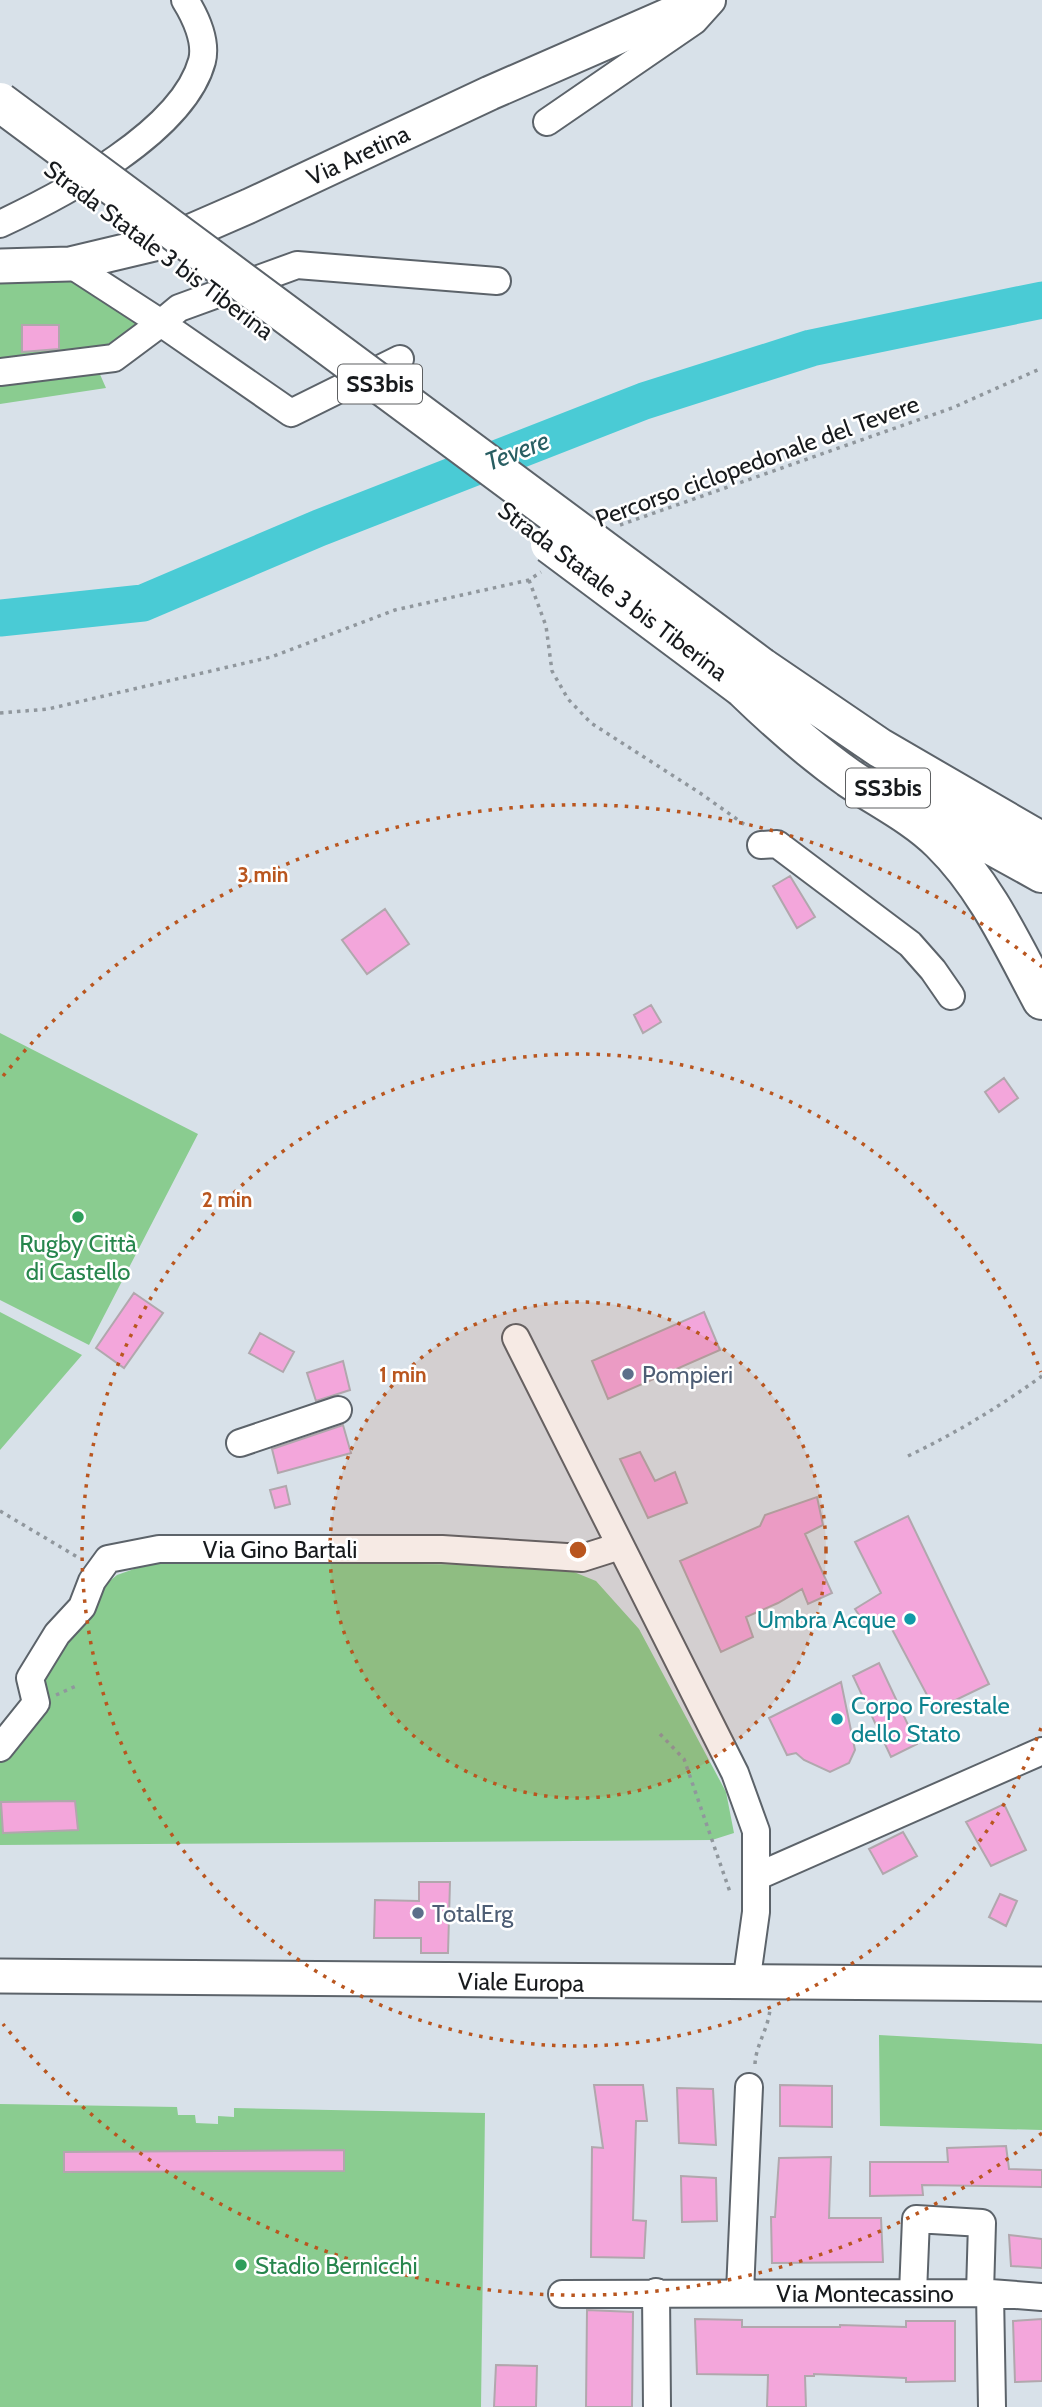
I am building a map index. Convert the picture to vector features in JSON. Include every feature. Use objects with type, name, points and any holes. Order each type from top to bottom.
[{"type":"highway","name":"Strada Statale 3 bis Tiberina","points":[[0,102],[752,678],[866,775],[1042,873]]},
{"type":"highway","name":"Strada Statale 3 bis Tiberina","points":[[0,131],[752,678],[1042,842]]},
{"type":"highway","points":[[752,678],[806,747],[922,826],[941,842],[964,868],[986,900],[1042,1000]]},
{"type":"main road","name":"Via Aretina","points":[[0,266],[70,264],[171,240],[250,206],[490,93],[703,0]]},
{"type":"main road","name":"Viale Europa","points":[[0,1976],[746,1984],[1042,1984]]},
{"type":"street","points":[[0,224],[58,195],[121,155],[164,121],[192,85],[202,59],[202,38],[185,0]]},
{"type":"street","points":[[547,122],[694,20],[713,0]]},
{"type":"street","points":[[70,264],[161,323],[290,413],[400,359]]},
{"type":"street","points":[[0,372],[119,365],[179,308],[297,265],[497,281]]},
{"type":"street","points":[[761,845],[777,844],[910,944],[951,996]]},
{"type":"street","points":[[516,1338],[735,1773],[756,1831],[757,1886],[746,1984]]},
{"type":"street","points":[[240,1443],[338,1410]]},
{"type":"street","name":"Via Gino Bartali","points":[[0,1748],[36,1703],[30,1678],[57,1634],[82,1607],[92,1581],[108,1559],[159,1549],[442,1549],[582,1558],[620,1546]]},
{"type":"street","points":[[757,1886],[1042,1751]]},
{"type":"street","name":"Via Montecassino","points":[[740,2292],[749,2087]]},
{"type":"street","points":[[913,2293],[916,2219],[982,2223],[985,2293]]},
{"type":"street","points":[[656,2292],[657,2407]]},
{"type":"street","name":"Via Montecassino","points":[[562,2294],[985,2293],[1042,2297]]},
{"type":"street","name":"Via Montecassino","points":[[985,2293],[992,2407]]},
{"type":"path","name":"Percorso ciclopedonale del Tevere","points":[[608,529],[952,408],[1042,368]]},
{"type":"path","points":[[0,713],[48,709],[271,657],[395,610],[529,580],[551,566]]},
{"type":"path","points":[[529,580],[546,626],[552,671],[568,699],[591,723],[700,793],[757,834],[761,845]]},
{"type":"path","points":[[908,1456],[987,1414],[1042,1376]]},
{"type":"path","points":[[0,1511],[80,1559],[92,1581]]},
{"type":"path","points":[[660,1734],[684,1759],[732,1896],[757,1886]]},
{"type":"path","points":[[749,2087],[755,2072],[756,2050],[769,2021],[770,2006]]},
{"type":"green space","points":[[68,277],[147,321],[91,354],[106,388],[0,404],[0,283]]},
{"type":"green space","name":"Rugby Città di Castello","points":[[0,1033],[198,1134],[89,1345],[0,1300]]},
{"type":"green space","points":[[0,1312],[82,1355],[0,1450]]},
{"type":"green space","points":[[154,1562],[526,1565],[569,1570],[596,1581],[639,1629],[726,1792],[734,1833],[712,1840],[0,1845],[0,1758],[37,1685],[98,1591],[117,1575]]},
{"type":"green space","points":[[879,2035],[1042,2044],[1042,2130],[880,2126]]},
{"type":"green space","name":"Stadio Bernicchi","points":[[0,2104],[177,2107],[178,2115],[195,2115],[196,2123],[218,2124],[218,2116],[234,2117],[234,2108],[485,2113],[481,2407],[0,2407]]},
{"type":"building","points":[[22,325],[59,325],[59,349],[22,352]]},
{"type":"building","points":[[790,876],[815,917],[797,928],[773,886]]},
{"type":"building","points":[[385,909],[409,944],[367,974],[342,940]]},
{"type":"building","points":[[651,1005],[661,1022],[643,1033],[634,1015]]},
{"type":"building","points":[[1004,1078],[1018,1098],[999,1112],[985,1092]]},
{"type":"building","points":[[134,1293],[163,1313],[124,1368],[96,1348]]},
{"type":"building","points":[[704,1312],[720,1350],[608,1399],[592,1361]]},
{"type":"building","points":[[260,1333],[294,1352],[283,1372],[249,1353]]},
{"type":"building","points":[[343,1361],[350,1390],[316,1401],[307,1373]]},
{"type":"building","points":[[343,1425],[351,1453],[278,1473],[272,1449]]},
{"type":"building","points":[[640,1452],[655,1481],[675,1472],[687,1503],[648,1518],[620,1459]]},
{"type":"building","points":[[286,1486],[290,1504],[275,1508],[270,1490]]},
{"type":"building","points":[[817,1497],[823,1525],[805,1534],[832,1593],[808,1604],[802,1589],[746,1617],[753,1637],[721,1652],[680,1561],[760,1526],[765,1515]]},
{"type":"building","name":"Umbra Acque","points":[[908,1516],[989,1684],[935,1710],[886,1618],[867,1627],[855,1609],[881,1593],[855,1542]]},
{"type":"building","points":[[879,1663],[917,1744],[891,1757],[853,1676]]},
{"type":"building","points":[[841,1682],[855,1750],[849,1763],[830,1772],[804,1760],[796,1753],[787,1755],[769,1718]]},
{"type":"building","points":[[75,1801],[78,1830],[3,1833],[1,1802]]},
{"type":"building","points":[[1004,1804],[1026,1850],[991,1866],[966,1822]]},
{"type":"building","points":[[903,1832],[917,1856],[883,1874],[869,1849]]},
{"type":"building","points":[[419,1882],[450,1882],[448,1953],[421,1953],[421,1938],[374,1938],[375,1900],[419,1901]]},
{"type":"building","points":[[1000,1894],[1017,1901],[1006,1926],[989,1917]]},
{"type":"building","points":[[594,2085],[643,2085],[647,2121],[636,2121],[633,2220],[646,2221],[644,2258],[591,2257],[592,2147],[603,2148]]},
{"type":"building","points":[[780,2085],[832,2086],[832,2127],[780,2126]]},
{"type":"building","points":[[677,2088],[713,2089],[716,2145],[679,2143]]},
{"type":"building","points":[[1006,2146],[1009,2169],[1042,2170],[1042,2187],[922,2185],[923,2195],[870,2196],[870,2162],[948,2162],[947,2148]]},
{"type":"building","points":[[344,2150],[344,2171],[64,2172],[64,2152]]},
{"type":"building","points":[[831,2157],[829,2218],[881,2218],[883,2262],[772,2263],[771,2217],[775,2217],[779,2158]]},
{"type":"building","points":[[681,2176],[716,2178],[717,2221],[682,2222]]},
{"type":"building","points":[[1009,2235],[1042,2239],[1042,2268],[1011,2266]]},
{"type":"building","points":[[587,2310],[633,2312],[632,2407],[586,2407]]},
{"type":"building","points":[[695,2319],[742,2320],[742,2327],[906,2327],[906,2321],[955,2321],[955,2381],[906,2382],[906,2378],[814,2374],[805,2376],[806,2407],[767,2407],[768,2375],[697,2374]]},
{"type":"building","points":[[1042,2319],[1042,2381],[1015,2382],[1013,2321]]},
{"type":"building","points":[[496,2365],[537,2366],[536,2407],[494,2407]]},
{"type":"waterway","name":"Tevere","points":[[0,618],[143,603],[319,528],[644,401],[811,348],[1042,300]]},
{"type":"place","name":"Rugby Città di Castello","points":[[78,1217]]},
{"type":"place","name":"Pompieri","points":[[628,1374]]},
{"type":"place","name":"Umbra Acque","points":[[910,1619]]},
{"type":"place","name":"Corpo Forestale dello Stato","points":[[837,1719]]},
{"type":"place","name":"TotalErg","points":[[418,1913]]},
{"type":"place","name":"Stadio Bernicchi","points":[[241,2265]]}]
